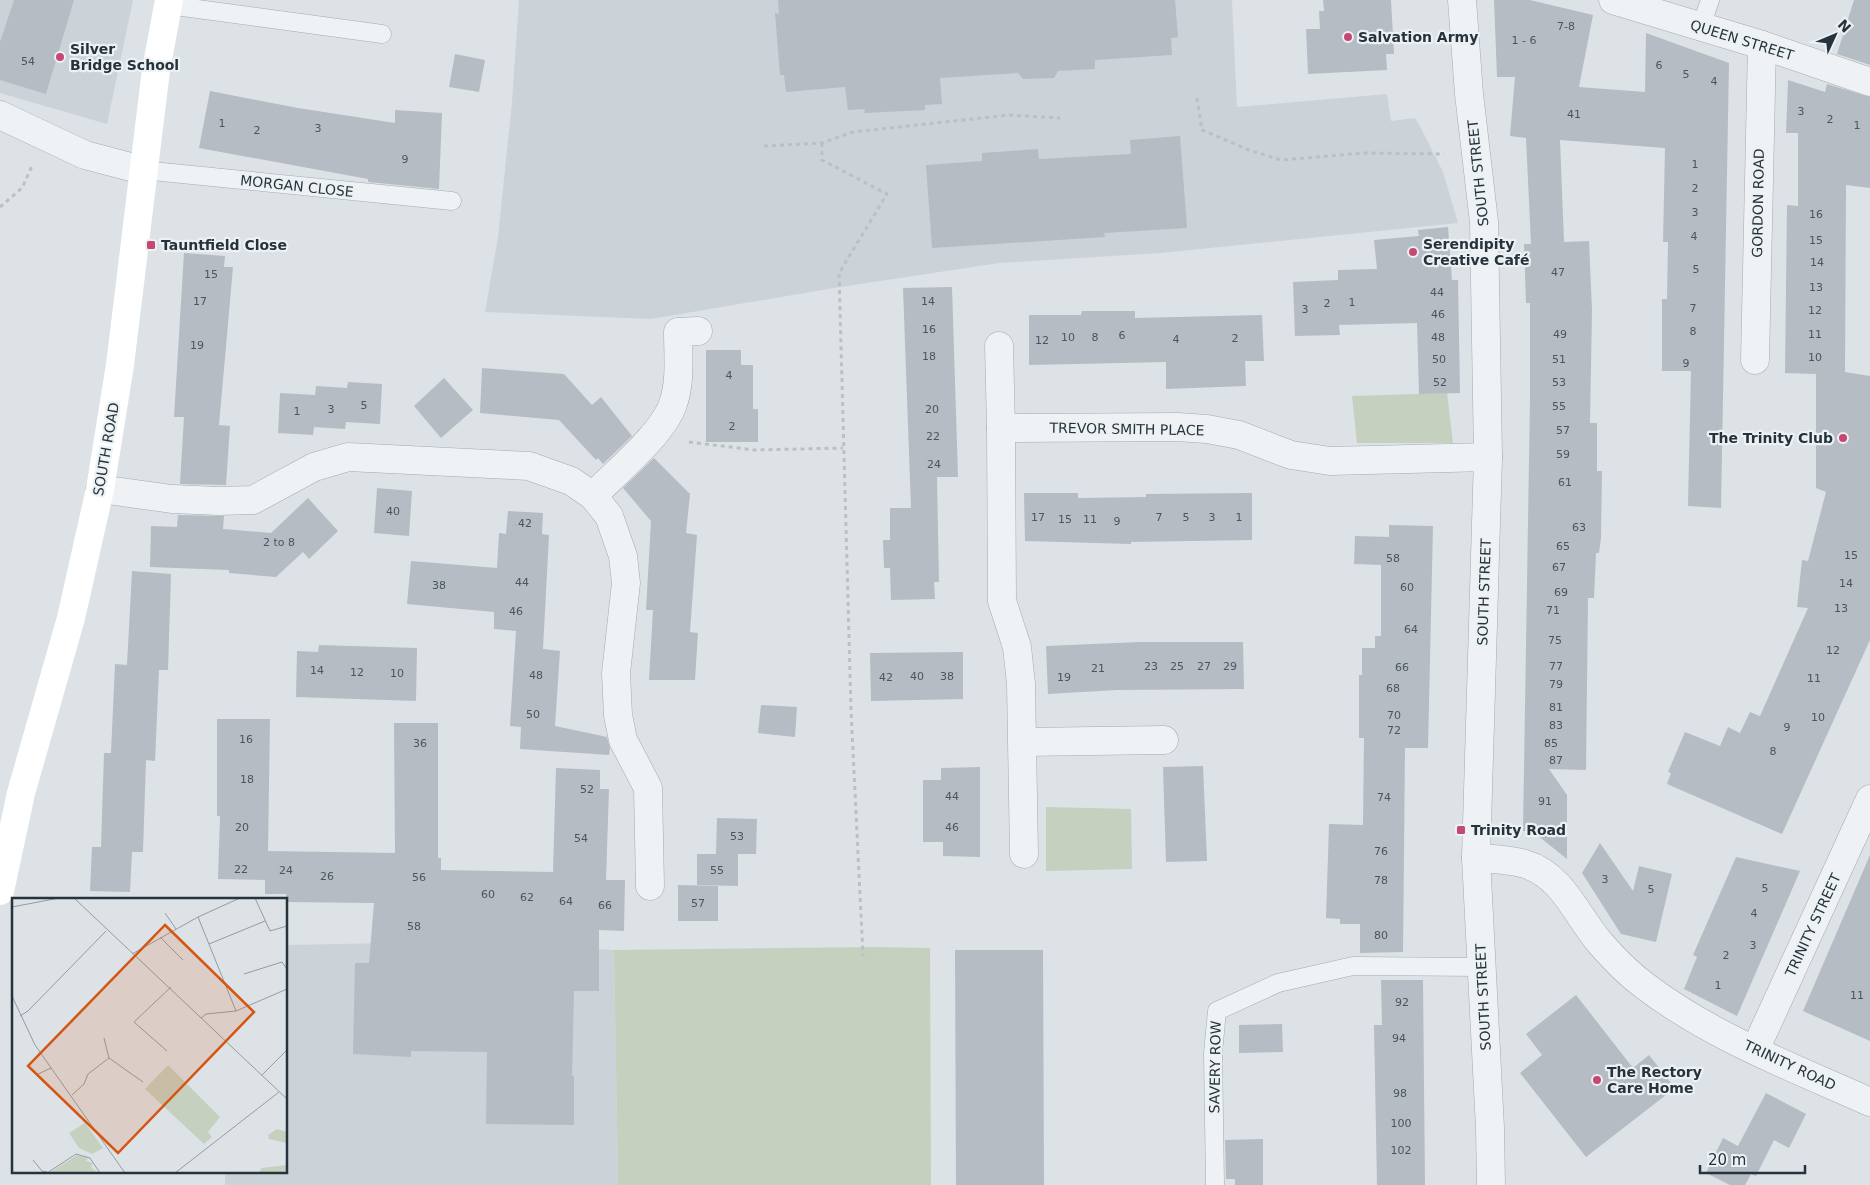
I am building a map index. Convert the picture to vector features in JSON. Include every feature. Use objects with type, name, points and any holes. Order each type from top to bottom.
[{"type":"main road","name":"SOUTH ROAD","points":[[0,891],[21,793],[71,618],[100,488],[120,365],[142,170],[156,70],[169,3]]},
{"type":"street","name":"SOUTH STREET","points":[[1462,0],[1469,94],[1484,222],[1488,457],[1476,858],[1490,1128],[1491,1185]]},
{"type":"street","name":"QUEEN STREET","points":[[1614,0],[1762,45],[1870,82]]},
{"type":"street","name":"GORDON ROAD","points":[[1755,360],[1762,45]]},
{"type":"street","points":[[0,115],[85,155],[142,170]]},
{"type":"street","points":[[593,496],[663,425],[674,404],[678,380],[678,332],[698,331]]},
{"type":"street","points":[[999,346],[1002,601],[1017,648],[1024,742],[1024,854]]},
{"type":"street","name":"TREVOR SMITH PLACE","points":[[1001,428],[1177,427],[1207,429],[1238,435],[1291,455],[1330,461],[1488,457]]},
{"type":"street","points":[[100,488],[172,499],[254,500],[314,467],[348,457],[529,466],[571,482],[593,496],[609,516],[623,556],[626,583],[616,673],[618,715],[623,740],[648,788],[650,886]]},
{"type":"street","points":[[1024,742],[1164,740]]},
{"type":"street","name":"TRINITY STREET","points":[[1755,1050],[1870,799]]},
{"type":"street","name":"TRINITY ROAD","points":[[1476,858],[1510,860],[1542,871],[1570,898],[1601,944],[1644,986],[1687,1014],[1755,1050],[1870,1102]]},
{"type":"lane","points":[[1701,27],[1710,0]]},
{"type":"lane","points":[[169,3],[382,34]]},
{"type":"lane","name":"MORGAN CLOSE","points":[[142,170],[452,201]]},
{"type":"lane","name":"SAVERY ROW","points":[[1215,1185],[1213,1053],[1217,1011],[1278,983],[1353,966],[1481,967]]},
{"type":"path","points":[[1197,98],[1202,130],[1249,150],[1281,160],[1364,153],[1434,153],[1476,158]]},
{"type":"path","points":[[764,146],[822,143],[853,132],[1009,115],[1060,118]]},
{"type":"path","points":[[0,207],[22,188],[45,136]]},
{"type":"path","points":[[822,143],[822,160],[887,194],[839,272],[851,710],[863,956]]},
{"type":"path","points":[[653,436],[755,450],[843,448]]},
{"type":"shaded area","name":"Silver Bridge School","points":[[0,0],[133,0],[107,124],[0,93]]},
{"type":"shaded area","points":[[519,0],[1232,0],[1237,107],[1387,94],[1391,121],[1415,118],[1424,134],[1443,172],[1458,223],[1160,253],[999,263],[834,288],[651,319],[485,312],[498,237],[512,102]]},
{"type":"shaded area","points":[[444,942],[614,950],[618,1185],[225,1185],[225,1172],[288,1172],[288,945]]},
{"type":"green space","points":[[1447,393],[1453,443],[1357,443],[1352,396]]},
{"type":"green space","points":[[1046,807],[1131,809],[1132,869],[1046,871]]},
{"type":"green space","points":[[930,948],[931,1185],[618,1185],[614,950]]},
{"type":"building","points":[[14,0],[74,0],[46,94],[0,80],[0,42]]},
{"type":"building","points":[[778,0],[1175,0],[1178,37],[1171,38],[1172,55],[1095,60],[1095,69],[1058,71],[1054,78],[1023,79],[1018,73],[940,78],[942,104],[925,105],[925,110],[864,113],[865,109],[848,110],[845,87],[786,92],[784,75],[780,75],[775,13],[779,14]]},
{"type":"building","name":"Salvation Army","points":[[1323,0],[1391,0],[1394,54],[1386,54],[1387,70],[1308,74],[1306,29],[1320,29],[1319,11],[1324,11]]},
{"type":"building","points":[[1494,0],[1530,0],[1593,15],[1579,87],[1645,92],[1646,33],[1729,63],[1721,508],[1688,506],[1691,371],[1662,371],[1662,299],[1667,299],[1668,242],[1663,242],[1665,148],[1560,140],[1564,242],[1589,241],[1592,310],[1590,423],[1597,423],[1597,471],[1602,471],[1601,538],[1599,553],[1596,553],[1594,598],[1588,598],[1586,770],[1549,769],[1567,795],[1567,859],[1532,831],[1523,831],[1530,398],[1530,303],[1526,303],[1524,244],[1531,244],[1526,138],[1510,136],[1515,77],[1497,77]]},
{"type":"building","points":[[1854,0],[1870,0],[1870,65],[1837,54]]},
{"type":"building","points":[[455,54],[485,60],[479,92],[449,87]]},
{"type":"building","points":[[1788,80],[1825,92],[1827,84],[1870,97],[1870,188],[1846,185],[1845,372],[1870,376],[1870,640],[1782,834],[1667,784],[1671,773],[1668,772],[1685,732],[1720,746],[1728,727],[1740,733],[1750,712],[1760,716],[1808,608],[1797,607],[1802,560],[1808,561],[1826,492],[1816,488],[1816,374],[1785,373],[1787,205],[1798,206],[1798,133],[1786,133]]},
{"type":"building","points":[[210,91],[298,108],[395,123],[395,110],[442,113],[439,189],[368,182],[368,179],[199,148]]},
{"type":"building","points":[[1180,136],[1187,228],[1104,233],[1105,237],[932,248],[926,165],[982,161],[982,153],[1038,149],[1039,159],[1131,154],[1130,140]]},
{"type":"building","points":[[1448,227],[1452,280],[1458,280],[1460,393],[1419,394],[1417,323],[1339,325],[1340,335],[1295,336],[1293,282],[1338,280],[1338,270],[1377,269],[1374,240],[1419,236],[1418,230]]},
{"type":"building","points":[[184,253],[225,256],[224,267],[233,267],[219,425],[230,426],[226,485],[180,484],[184,417],[174,417]]},
{"type":"building","points":[[952,287],[958,477],[937,477],[939,582],[934,582],[935,599],[891,600],[890,568],[884,568],[883,540],[890,540],[890,508],[911,508],[903,288]]},
{"type":"building","points":[[1082,311],[1135,311],[1135,318],[1262,315],[1264,361],[1245,361],[1246,386],[1166,389],[1166,362],[1029,365],[1029,315],[1081,315]]},
{"type":"building","points":[[706,350],[741,350],[741,365],[753,365],[753,409],[758,409],[758,442],[706,442]]},
{"type":"building","points":[[482,368],[564,374],[592,405],[601,397],[632,436],[603,464],[598,458],[596,460],[559,420],[480,413]]},
{"type":"building","points":[[444,378],[473,410],[441,438],[414,406]]},
{"type":"building","points":[[348,382],[382,384],[380,424],[346,422],[345,429],[314,427],[313,435],[278,433],[280,393],[315,395],[316,386],[347,388]]},
{"type":"building","points":[[654,458],[690,494],[686,533],[697,535],[690,632],[698,633],[695,680],[649,680],[653,610],[646,610],[651,521],[623,488]]},
{"type":"building","points":[[377,488],[412,491],[409,536],[374,533]]},
{"type":"building","points":[[1024,493],[1078,493],[1078,498],[1146,497],[1146,494],[1252,493],[1252,540],[1131,542],[1131,544],[1025,541]]},
{"type":"building","points":[[308,498],[338,531],[309,559],[303,552],[276,577],[229,573],[229,570],[150,567],[151,526],[177,527],[178,515],[224,516],[223,529],[271,533]]},
{"type":"building","points":[[508,511],[543,513],[542,534],[549,535],[543,649],[560,651],[555,726],[607,737],[610,748],[609,755],[520,749],[521,727],[510,726],[516,631],[494,629],[494,612],[407,604],[411,561],[497,568],[499,533],[506,534]]},
{"type":"building","points":[[1389,525],[1433,526],[1428,748],[1405,748],[1403,952],[1360,953],[1360,924],[1340,924],[1340,919],[1326,918],[1329,824],[1363,825],[1364,738],[1359,738],[1359,675],[1362,675],[1362,648],[1375,648],[1375,636],[1381,636],[1381,565],[1354,564],[1355,536],[1389,537]]},
{"type":"building","points":[[132,571],[171,574],[168,670],[159,670],[155,761],[146,760],[143,852],[132,852],[130,892],[90,891],[92,847],[101,847],[104,753],[111,753],[115,664],[127,665]]},
{"type":"building","points":[[1141,642],[1243,642],[1244,689],[1117,690],[1048,694],[1046,646]]},
{"type":"building","points":[[319,645],[417,648],[416,701],[296,697],[297,651],[318,652]]},
{"type":"building","points":[[963,652],[963,699],[871,701],[870,653]]},
{"type":"building","points":[[761,705],[797,707],[795,737],[758,733]]},
{"type":"building","points":[[217,719],[270,719],[268,851],[395,853],[394,723],[438,723],[438,858],[441,858],[441,870],[553,872],[556,768],[600,770],[600,789],[609,789],[606,880],[625,880],[624,931],[599,930],[599,991],[574,991],[572,1076],[574,1076],[574,1125],[486,1124],[487,1052],[411,1051],[411,1057],[353,1054],[355,963],[369,963],[374,903],[288,902],[286,894],[265,894],[265,880],[218,879],[220,816],[217,816]]},
{"type":"building","points":[[1203,766],[1207,861],[1166,862],[1163,767]]},
{"type":"building","points":[[980,767],[980,857],[943,856],[943,842],[923,842],[923,780],[941,780],[941,768]]},
{"type":"building","points":[[717,818],[757,819],[756,854],[738,854],[738,886],[697,885],[697,854],[716,854]]},
{"type":"building","points":[[1600,843],[1633,891],[1639,866],[1672,874],[1656,942],[1621,934],[1582,873]]},
{"type":"building","points":[[1870,855],[1870,1041],[1803,1011]]},
{"type":"building","points":[[1736,857],[1800,871],[1737,1016],[1684,989],[1697,957],[1693,955]]},
{"type":"building","points":[[678,885],[718,886],[718,921],[678,921]]},
{"type":"building","points":[[955,950],[1043,950],[1044,1185],[956,1185]]},
{"type":"building","points":[[1381,980],[1423,980],[1425,1185],[1377,1185],[1374,1025],[1382,1025]]},
{"type":"building","name":"The Rectory Care Home","points":[[1576,995],[1633,1068],[1649,1055],[1675,1088],[1586,1157],[1520,1073],[1542,1055],[1526,1034]]},
{"type":"building","points":[[1282,1024],[1283,1052],[1239,1053],[1239,1025]]},
{"type":"building","points":[[1766,1093],[1806,1114],[1789,1148],[1774,1140],[1756,1176],[1751,1174],[1745,1185],[1730,1185],[1706,1173],[1723,1138],[1738,1146]]},
{"type":"building","points":[[1263,1139],[1263,1185],[1235,1185],[1235,1179],[1226,1179],[1225,1140]]},
{"type":"place","name":"Salvation Army","points":[[1348,37]]},
{"type":"place","name":"Silver Bridge School","points":[[60,57]]},
{"type":"place","name":"Tauntfield Close","points":[[151,245]]},
{"type":"place","name":"Serendipity Creative Café","points":[[1413,252]]},
{"type":"place","name":"The Trinity Club","points":[[1843,438]]},
{"type":"place","name":"Trinity Road","points":[[1461,830]]},
{"type":"place","name":"The Rectory Care Home","points":[[1597,1080]]}]
